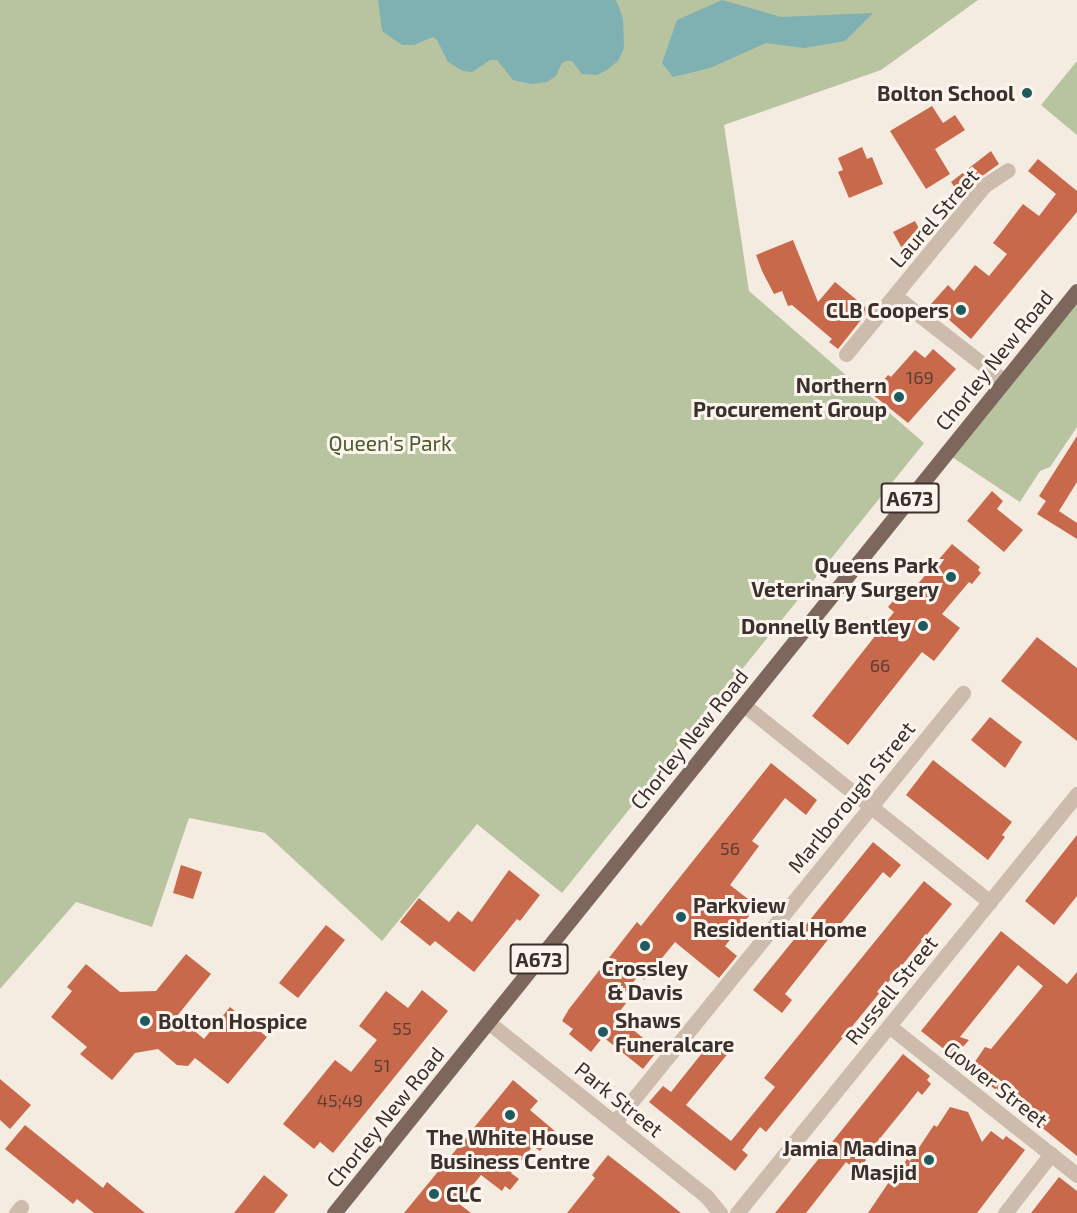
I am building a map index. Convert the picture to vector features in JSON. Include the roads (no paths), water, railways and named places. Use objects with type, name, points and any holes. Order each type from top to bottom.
[{"type":"main road","name":"Chorley New Road","points":[[334,1213],[1077,291]]},
{"type":"street","name":"Laurel Street","points":[[846,354],[985,185],[1008,170]]},
{"type":"street","name":"Laurel Street","points":[[895,296],[1004,381]]},
{"type":"street","name":"Marlborough Street","points":[[614,1123],[963,693]]},
{"type":"street","points":[[744,705],[990,902]]},
{"type":"street","name":"Russell Street","points":[[737,1213],[1077,794]]},
{"type":"street","name":"Park Street","points":[[488,1022],[707,1197],[720,1213]]},
{"type":"street","name":"Gower Street","points":[[889,1026],[1077,1175]]},
{"type":"street","points":[[1005,1213],[1051,1154]]},
{"type":"water","points":[[378,0],[616,0],[623,18],[624,48],[618,61],[597,75],[582,74],[572,61],[562,63],[556,76],[547,82],[531,84],[513,80],[497,60],[490,60],[472,72],[463,71],[448,62],[437,40],[433,37],[414,45],[402,45],[382,31]]},
{"type":"water","points":[[722,0],[781,17],[873,13],[845,41],[804,48],[766,43],[710,68],[673,77],[662,63],[677,20]]},
{"type":"place","name":"Bolton School","points":[[1027,93]]},
{"type":"place","name":"CLB Coopers","points":[[961,310]]},
{"type":"place","name":"Northern Procurement Group","points":[[899,397]]},
{"type":"place","name":"Queens Park Veterinary Surgery","points":[[951,577]]},
{"type":"place","name":"Donnelly Bentley","points":[[923,626]]},
{"type":"place","name":"Parkview Residential Home","points":[[681,917]]},
{"type":"place","name":"Crossley & Davis","points":[[645,946]]},
{"type":"place","name":"Bolton Hospice","points":[[145,1021]]},
{"type":"place","name":"Shaws Funeralcare","points":[[603,1032]]},
{"type":"place","name":"The White House Business Centre","points":[[510,1115]]},
{"type":"place","name":"Jamia Madina Masjid","points":[[929,1160]]},
{"type":"place","name":"CLC","points":[[434,1194]]},
{"type":"park label","name":"Queen's Park","points":[[390,443]]}]
